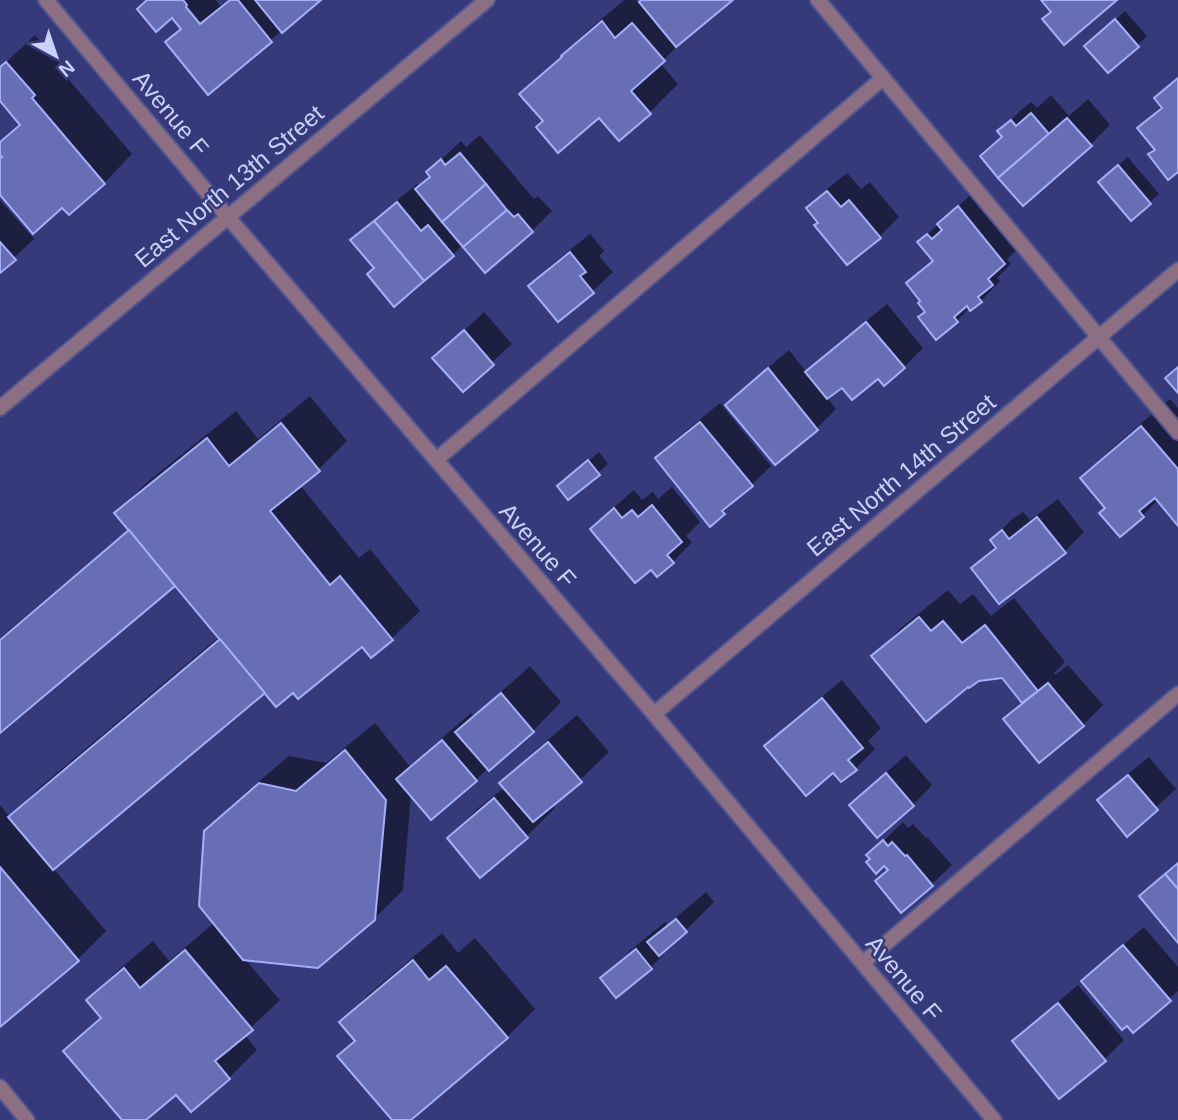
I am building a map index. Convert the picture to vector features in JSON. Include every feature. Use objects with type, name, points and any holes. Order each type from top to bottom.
[{"type":"street","name":"Avenue F","points":[[46,0],[227,216],[654,714],[994,1120]]},
{"type":"street","name":"East North 13th Street","points":[[0,408],[487,0]]},
{"type":"street","points":[[818,0],[1178,432]]},
{"type":"street","points":[[436,460],[883,78]]},
{"type":"street","name":"East North 14th Street","points":[[654,714],[1178,270]]},
{"type":"street","points":[[863,963],[1178,694]]},
{"type":"street","points":[[0,1087],[27,1120]]},
{"type":"building","points":[[147,0],[183,0],[200,24],[230,0],[238,0],[272,42],[208,95],[165,42],[181,29],[172,18],[156,32],[137,9]]},
{"type":"building","points":[[255,0],[321,0],[282,33]]},
{"type":"building","points":[[733,0],[676,47],[639,2]]},
{"type":"building","points":[[1041,0],[1117,0],[1064,45],[1042,19],[1051,12]]},
{"type":"building","points":[[1115,19],[1139,47],[1108,73],[1084,46]]},
{"type":"building","points":[[602,21],[615,38],[632,23],[665,61],[631,91],[651,114],[619,141],[599,118],[558,153],[536,127],[543,121],[519,94]]},
{"type":"building","points":[[6,62],[35,95],[32,98],[105,184],[69,215],[62,208],[33,234],[0,195],[0,142],[20,125],[0,101],[0,67]]},
{"type":"building","points":[[1178,78],[1178,172],[1168,180],[1148,154],[1155,150],[1137,128],[1162,108],[1154,98]]},
{"type":"building","points":[[1031,113],[1049,134],[998,178],[980,156],[1002,137],[997,131],[1011,120],[1016,126]]},
{"type":"building","points":[[1067,118],[1092,146],[1023,206],[998,178]]},
{"type":"building","points":[[460,153],[486,184],[442,222],[415,189],[430,177],[426,172],[441,159],[445,165]]},
{"type":"building","points":[[1118,165],[1151,204],[1131,221],[1098,182]]},
{"type":"building","points":[[486,184],[507,210],[463,247],[442,222]]},
{"type":"building","points":[[827,191],[841,207],[849,200],[881,238],[847,265],[814,225],[818,223],[806,208]]},
{"type":"building","points":[[397,202],[421,231],[428,225],[454,256],[424,281],[374,221]]},
{"type":"building","points":[[958,206],[1005,264],[988,279],[993,285],[978,297],[982,302],[970,311],[967,306],[954,317],[958,322],[936,340],[918,317],[925,312],[906,283],[933,261],[917,242],[927,234],[932,239],[942,230],[937,224]]},
{"type":"building","points":[[507,210],[514,217],[518,214],[533,232],[485,273],[463,247]]},
{"type":"building","points":[[374,221],[424,281],[394,307],[367,274],[374,268],[350,240]]},
{"type":"building","points":[[0,242],[16,260],[0,273]]},
{"type":"building","points":[[570,252],[586,272],[580,276],[594,293],[558,322],[528,286]]},
{"type":"building","points":[[866,322],[905,368],[884,386],[878,379],[852,400],[842,388],[827,399],[805,372]]},
{"type":"building","points":[[464,330],[494,365],[463,392],[432,358]]},
{"type":"building","points":[[1178,367],[1178,393],[1165,378]]},
{"type":"building","points":[[768,368],[818,430],[775,465],[725,405]]},
{"type":"building","points":[[700,422],[753,486],[722,511],[725,514],[710,527],[655,458]]},
{"type":"building","points":[[281,423],[320,471],[270,511],[330,585],[340,576],[393,640],[371,658],[362,647],[298,699],[293,693],[276,707],[114,513],[207,438],[229,466]]},
{"type":"building","points":[[1141,426],[1178,469],[1178,526],[1155,498],[1139,511],[1144,517],[1120,537],[1099,513],[1105,508],[1080,478]]},
{"type":"building","points":[[588,460],[600,475],[568,500],[557,486]]},
{"type":"building","points":[[652,505],[682,542],[667,555],[674,563],[657,577],[651,570],[635,583],[590,529],[614,508],[622,518],[632,510],[638,517]]},
{"type":"building","points":[[1037,517],[1066,553],[999,604],[971,568],[996,548],[990,540],[1002,530],[1009,539]]},
{"type":"building","points":[[129,530],[175,586],[0,733],[0,640]]},
{"type":"building","points":[[919,617],[931,631],[943,621],[962,643],[985,625],[1038,691],[1022,703],[1002,678],[979,681],[926,722],[871,656]]},
{"type":"building","points":[[220,639],[265,693],[53,870],[8,817]]},
{"type":"building","points":[[1048,683],[1084,726],[1039,763],[1003,719]]},
{"type":"building","points":[[501,693],[534,732],[489,771],[455,732]]},
{"type":"building","points":[[822,698],[863,748],[848,760],[857,770],[841,782],[833,773],[806,796],[764,746]]},
{"type":"building","points":[[442,740],[477,781],[431,820],[396,779]]},
{"type":"building","points":[[548,742],[582,782],[533,822],[499,783]]},
{"type":"building","points":[[345,750],[386,800],[375,920],[318,968],[243,960],[199,906],[204,831],[259,783],[296,791]]},
{"type":"building","points":[[886,773],[914,806],[877,838],[849,805]]},
{"type":"building","points":[[1128,775],[1158,810],[1127,837],[1097,800]]},
{"type":"building","points":[[494,798],[528,838],[480,878],[447,838]]},
{"type":"building","points":[[883,840],[888,846],[892,842],[907,855],[933,886],[901,913],[875,881],[888,870],[884,866],[876,874],[866,862],[870,859],[866,855]]},
{"type":"building","points":[[1178,863],[1178,889],[1165,874]]},
{"type":"building","points":[[0,867],[79,961],[0,1027]]},
{"type":"building","points":[[1165,874],[1178,889],[1178,943],[1139,896]]},
{"type":"building","points":[[676,919],[687,932],[659,956],[647,942]]},
{"type":"building","points":[[1123,945],[1171,1001],[1133,1033],[1127,1026],[1122,1030],[1081,981]]},
{"type":"building","points":[[636,949],[652,969],[616,998],[600,978]]},
{"type":"building","points":[[185,950],[253,1030],[215,1061],[230,1079],[191,1112],[176,1095],[146,1120],[122,1120],[63,1051],[101,1018],[86,1000],[124,968],[140,988]]},
{"type":"building","points":[[413,960],[429,980],[446,966],[508,1038],[411,1120],[392,1120],[337,1056],[355,1041],[339,1022]]},
{"type":"building","points":[[1058,1003],[1106,1061],[1059,1099],[1012,1041]]}]
